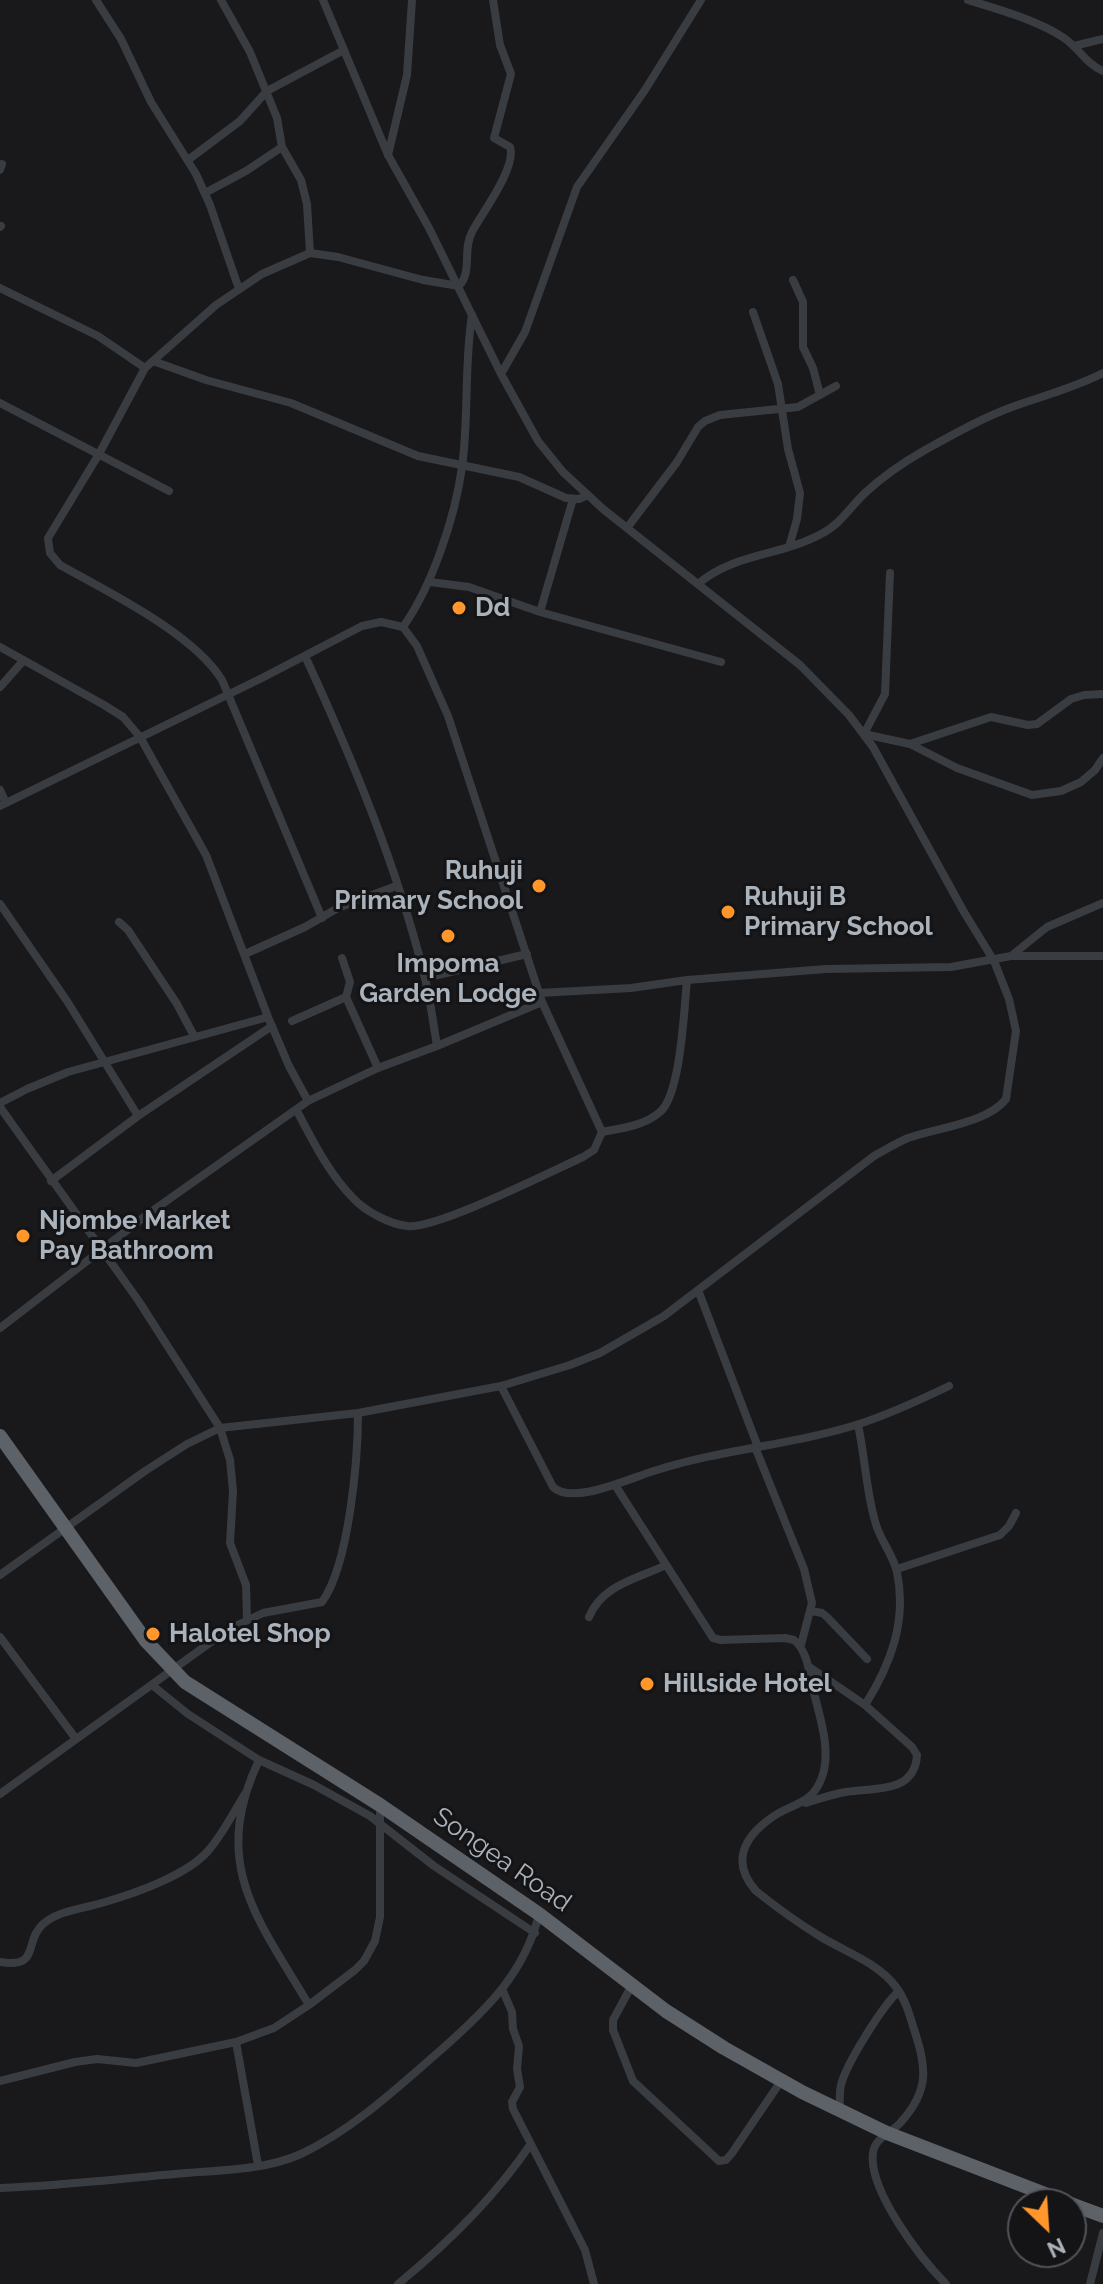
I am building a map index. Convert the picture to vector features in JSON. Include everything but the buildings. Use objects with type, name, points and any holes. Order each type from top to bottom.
[{"type":"highway","name":"Songea Road","points":[[0,1436],[146,1641],[172,1671],[201,1693],[380,1805],[539,1914],[694,2029],[781,2081],[887,2133],[1030,2188]]},
{"type":"street","points":[[96,0],[121,39],[151,102],[205,193],[239,289]]},
{"type":"street","points":[[221,0],[250,52],[277,118],[282,147],[304,188],[310,253]]},
{"type":"street","points":[[0,1575],[166,1458],[220,1428],[358,1413],[501,1386],[600,1353],[664,1316],[874,1156],[902,1140],[985,1116],[999,1108],[1006,1099],[1016,1031],[1009,999],[994,961],[864,734],[800,665],[588,495],[563,472],[538,441],[388,155],[323,0]]},
{"type":"street","points":[[388,155],[407,75],[412,0]]},
{"type":"street","points":[[459,286],[468,272],[465,254],[470,236],[505,175],[512,155],[510,147],[494,138],[511,74],[500,45],[493,0]]},
{"type":"street","points":[[501,374],[525,332],[577,187],[645,90],[701,0]]},
{"type":"street","points":[[968,0],[1061,35],[1092,65],[1103,71]]},
{"type":"street","points":[[1074,46],[1103,39]]},
{"type":"street","points":[[188,160],[240,121],[267,91],[344,50]]},
{"type":"street","points":[[205,193],[282,147]]},
{"type":"street","points":[[322,918],[214,666],[161,624],[60,565],[50,553],[48,538],[99,454],[145,368],[216,305],[262,274],[310,253],[459,286]]},
{"type":"street","points":[[793,280],[803,302],[803,347],[813,368],[820,395]]},
{"type":"street","points":[[0,288],[98,336],[145,368]]},
{"type":"street","points":[[753,312],[771,358],[783,408],[788,449],[800,493],[789,547]]},
{"type":"street","points":[[403,627],[430,582],[457,492],[462,465],[467,347],[472,314]]},
{"type":"street","points":[[153,361],[206,380],[291,403],[418,456],[519,477],[573,499],[588,495]]},
{"type":"street","points":[[698,584],[724,566],[824,533],[838,523],[866,492],[923,451],[1000,411],[1075,386],[1103,373]]},
{"type":"street","points":[[627,528],[705,421],[720,415],[798,407],[836,386]]},
{"type":"street","points":[[0,403],[169,491]]},
{"type":"street","points":[[540,612],[573,499]]},
{"type":"street","points":[[864,734],[885,694],[890,573]]},
{"type":"street","points":[[430,582],[469,587],[540,612],[721,662]]},
{"type":"street","points":[[0,790],[3,804],[362,626],[381,622],[403,627],[417,646],[448,716],[541,998],[602,1132],[594,1150],[583,1157],[446,1218],[421,1226],[406,1226],[355,1201],[338,1181],[297,1111]]},
{"type":"street","points":[[0,647],[123,717],[140,737],[206,855],[268,1017],[308,1101]]},
{"type":"street","points":[[305,656],[353,764],[396,886],[425,978],[437,1046]]},
{"type":"street","points":[[0,687],[23,661]]},
{"type":"street","points":[[910,744],[991,717],[1037,724],[1071,699],[1103,694]]},
{"type":"street","points":[[864,734],[910,744],[957,768],[1032,795],[1061,791],[1081,782],[1103,758]]},
{"type":"street","points":[[245,954],[338,908],[396,886]]},
{"type":"street","points":[[1011,956],[1047,927],[1103,903]]},
{"type":"street","points":[[0,904],[67,1001],[138,1116]]},
{"type":"street","points":[[119,922],[128,930],[177,1004],[194,1036]]},
{"type":"street","points":[[425,978],[527,954]]},
{"type":"street","points":[[0,1328],[101,1249],[308,1101],[541,998],[687,980],[826,969],[951,967],[1011,956],[1103,956]]},
{"type":"street","points":[[342,958],[350,982],[346,997],[378,1068]]},
{"type":"street","points":[[602,1132],[646,1121],[661,1112],[669,1100],[687,980]]},
{"type":"street","points":[[292,1021],[346,997]]},
{"type":"street","points":[[247,1619],[246,1585],[230,1543],[233,1491],[230,1460],[220,1428],[182,1365],[0,1105],[47,1080],[268,1017]]},
{"type":"street","points":[[51,1181],[138,1116],[272,1026]]},
{"type":"street","points":[[698,1290],[804,1569],[812,1603],[801,1645],[823,1726],[826,1755],[823,1776],[813,1794],[801,1804]]},
{"type":"street","points":[[501,1386],[531,1440],[545,1474],[559,1493],[569,1494],[615,1485],[691,1459],[858,1425],[949,1386]]},
{"type":"street","points":[[0,1794],[247,1619],[322,1602],[330,1591],[353,1492],[358,1413]]},
{"type":"street","points":[[858,1425],[876,1527],[897,1569],[900,1614],[898,1631],[883,1676],[865,1705]]},
{"type":"street","points":[[615,1485],[713,1638],[785,1638],[801,1645]]},
{"type":"street","points":[[897,1569],[1000,1535],[1016,1513]]},
{"type":"street","points":[[589,1617],[594,1605],[605,1593],[666,1565]]},
{"type":"street","points":[[811,1611],[827,1617],[867,1659]]},
{"type":"street","points":[[0,1637],[76,1739]]},
{"type":"street","points":[[806,1664],[865,1705],[912,1747],[917,1755],[913,1772],[899,1784],[886,1789],[853,1791],[801,1804],[773,1816],[754,1832],[742,1857],[743,1870],[749,1883],[769,1901],[879,1971],[899,1991],[908,2008],[922,2053],[925,2078],[918,2100],[900,2124],[879,2140],[873,2151],[879,2180],[905,2236],[946,2284]]},
{"type":"street","points":[[152,1685],[188,1714],[259,1760],[333,1795],[380,1823],[434,1866],[535,1933]]},
{"type":"street","points":[[0,1962],[15,1965],[24,1962],[39,1928],[54,1917],[113,1900],[168,1878],[199,1860],[221,1834],[245,1794],[259,1760]]},
{"type":"street","points":[[245,1794],[239,1855],[245,1890],[309,2005]]},
{"type":"street","points":[[0,2081],[75,2062],[97,2059],[136,2063],[236,2042],[274,2028],[309,2005],[355,1970],[375,1941],[380,1917],[380,1805]]},
{"type":"street","points":[[0,2188],[258,2165],[299,2155],[356,2120],[482,2014],[503,1991],[535,1933],[539,1914]]},
{"type":"street","points":[[632,1985],[613,2020],[613,2030],[633,2081],[714,2158],[722,2162],[726,2160],[781,2081]]},
{"type":"street","points":[[503,1991],[512,2012],[513,2029],[519,2046],[520,2087],[512,2105],[582,2242],[594,2284]]},
{"type":"street","points":[[840,2111],[840,2087],[846,2072],[885,2007],[899,1991]]},
{"type":"street","points":[[236,2042],[258,2165]]},
{"type":"street","points":[[398,2284],[467,2221],[515,2167],[530,2145]]},
{"type":"street","points":[[1090,2284],[1103,2233]]},
{"type":"place","name":"Dd","points":[[459,608]]},
{"type":"place","name":"Ruhuji Primary School","points":[[539,886]]},
{"type":"place","name":"Ruhuji B Primary School","points":[[728,912]]},
{"type":"place","name":"Impoma Garden Lodge","points":[[448,936]]},
{"type":"place","name":"Njombe Market Pay Bathroom","points":[[23,1236]]},
{"type":"place","name":"Halotel Shop","points":[[153,1634]]},
{"type":"place","name":"Hillside Hotel","points":[[647,1684]]}]
